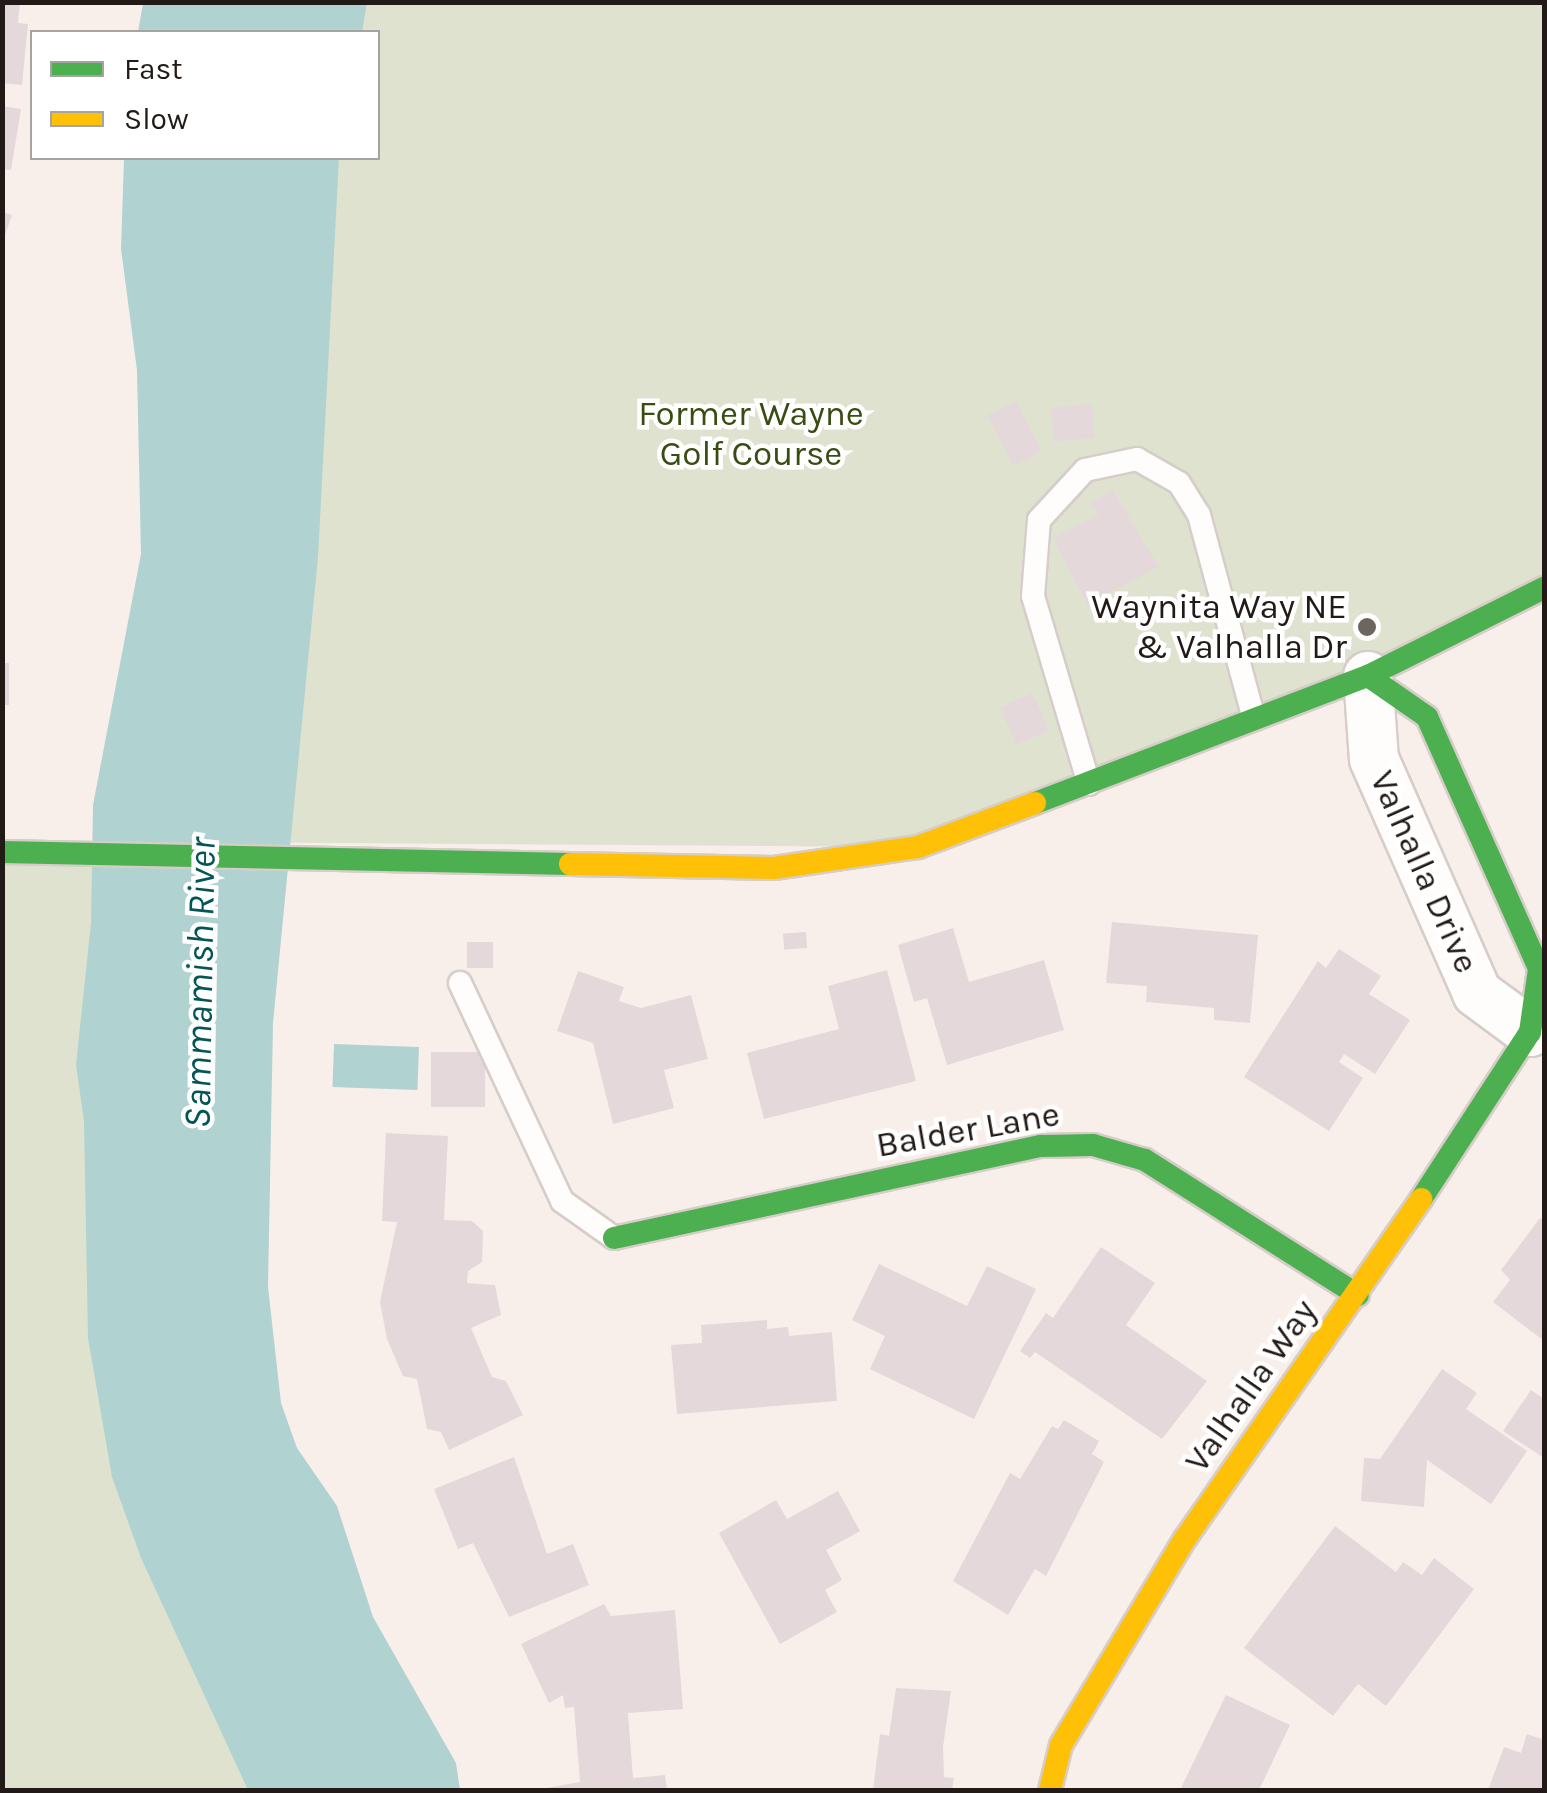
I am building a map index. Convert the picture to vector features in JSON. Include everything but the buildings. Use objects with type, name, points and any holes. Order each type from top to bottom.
[{"type":"street","points":[[2,852],[774,868],[918,847],[1368,676],[1544,588]]},
{"type":"street","name":"Valhalla Drive","points":[[1368,676],[1427,718],[1539,969],[1537,1028],[1478,993],[1374,759],[1368,676]]},
{"type":"street","name":"Valhalla Way","points":[[1050,1790],[1062,1746],[1185,1538],[1358,1295],[1537,1028]]},
{"type":"street","name":"Balder Lane","points":[[614,1238],[1041,1146],[1093,1145],[1145,1160],[1358,1295]]},
{"type":"lane","points":[[1089,784],[1033,596],[1039,520],[1085,470],[1137,458],[1179,483],[1199,515],[1254,720]]},
{"type":"lane","points":[[460,983],[562,1201],[614,1238]]},
{"type":"green space","name":"Former Wayne Golf Course","points":[[232,3],[1544,3],[1544,591],[918,847],[197,842],[226,160],[380,160],[380,30],[231,30]]},
{"type":"green space","points":[[188,843],[345,1790],[3,1790],[2,845]]},
{"type":"water","points":[[143,2],[367,3],[362,30],[138,30]]},
{"type":"water","name":"Sammamish River","points":[[124,160],[339,160],[318,557],[273,1023],[268,1287],[281,1403],[297,1448],[337,1506],[373,1617],[456,1763],[460,1790],[248,1790],[141,1558],[112,1477],[88,1338],[84,1121],[76,1065],[91,923],[93,805],[141,554],[137,370],[121,249]]},
{"type":"water","points":[[334,1044],[419,1047],[417,1090],[332,1087]]},
{"type":"traffic: fast","points":[[1035,803],[1368,676],[1544,588]]},
{"type":"traffic: fast","points":[[1368,676],[1427,717],[1539,969],[1530,1032],[1421,1199]]},
{"type":"traffic: fast","points":[[2,852],[570,864]]},
{"type":"traffic: fast","points":[[614,1238],[1041,1146],[1093,1145],[1145,1160],[1358,1295]]},
{"type":"traffic: slow","points":[[570,864],[774,868],[918,847],[1035,803]]},
{"type":"traffic: slow","points":[[1050,1790],[1061,1745],[1185,1539],[1421,1199]]},
{"type":"place","name":"Waynita Way NE & Valhalla Dr","points":[[1367,627]]}]
